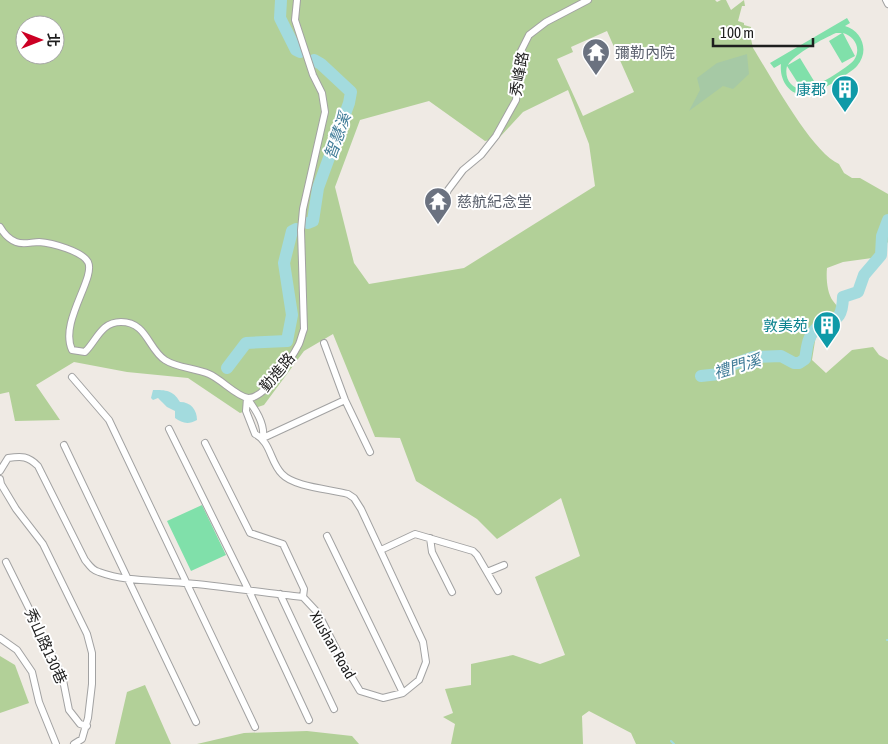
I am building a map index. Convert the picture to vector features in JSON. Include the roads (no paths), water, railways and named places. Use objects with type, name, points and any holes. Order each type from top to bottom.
[{"type":"street","name":"勤進路","points":[[0,227],[6,236],[19,243],[38,242],[50,244],[80,254],[88,262],[90,266],[88,275],[76,305],[70,333],[69,344],[72,350],[85,352],[92,345],[100,330],[108,324],[122,322],[134,325],[144,333],[166,361],[198,369],[212,375],[247,398],[255,397],[264,392],[289,360],[299,343],[304,329],[301,264],[302,223],[325,112],[322,94],[313,76],[295,20],[297,0]]},
{"type":"street","name":"秀峰路","points":[[437,216],[448,190],[496,136],[516,100],[521,51],[529,35],[546,22],[588,0]]},
{"type":"street","points":[[886,0],[888,4]]},
{"type":"street","points":[[324,343],[345,400],[370,452]]},
{"type":"street","points":[[72,377],[109,420],[256,727]]},
{"type":"street","points":[[247,398],[246,412],[255,434],[263,438]]},
{"type":"street","points":[[247,398],[264,430],[263,438],[281,474],[290,482],[330,489],[348,494],[354,498],[381,550],[422,642],[426,662],[419,680],[403,693],[327,536]]},
{"type":"street","points":[[263,438],[345,400]]},
{"type":"street","points":[[169,429],[249,591],[308,720]]},
{"type":"street","points":[[205,443],[250,533],[283,544],[304,590],[303,597]]},
{"type":"street","points":[[64,445],[196,722]]},
{"type":"street","name":"Xiushan Road","points":[[0,471],[8,458],[30,458],[38,466],[85,560],[92,569],[101,573],[146,581],[186,583],[303,597],[318,613],[360,691],[384,698],[403,693]]},
{"type":"street","points":[[0,479],[16,509],[43,544],[87,634],[92,653],[92,684],[86,726],[82,739],[74,744]]},
{"type":"street","points":[[381,550],[415,534],[473,551],[498,591]]},
{"type":"street","points":[[430,538],[432,552],[452,592]]},
{"type":"street","name":"秀山路130巷","points":[[6,562],[62,675],[70,710],[80,724],[86,726]]},
{"type":"street","points":[[487,572],[504,565]]},
{"type":"street","points":[[280,594],[334,709]]},
{"type":"street","points":[[0,638],[17,650],[32,672],[39,702],[56,744]]},
{"type":"water","points":[[153,390],[169,392],[175,395],[180,402],[190,405],[195,410],[197,420],[185,423],[175,418],[175,411],[167,407],[158,398],[153,400],[151,398]]},
{"type":"waterway","name":"智慧溪","points":[[281,0],[280,18],[296,50],[300,52]]},
{"type":"waterway","name":"智慧溪","points":[[308,223],[313,221],[318,188],[349,103],[351,92],[321,64],[314,60]]},
{"type":"waterway","name":"禮門溪","points":[[701,376],[719,374],[734,364],[754,357],[781,356],[794,363],[799,363],[805,359],[812,333],[838,317],[843,297],[858,292],[864,275],[881,255],[882,236],[888,220]]},
{"type":"waterway","name":"智慧溪","points":[[227,368],[246,343],[287,341],[292,315],[284,263],[292,231],[296,229]]},
{"type":"waterway","points":[[671,741],[674,744]]},
{"type":"place","name":"彌勒內院","points":[[596,76]]},
{"type":"place","name":"康郡","points":[[845,113]]},
{"type":"place","name":"慈航紀念堂","points":[[438,225]]},
{"type":"place","name":"敦美苑","points":[[827,349]]}]
